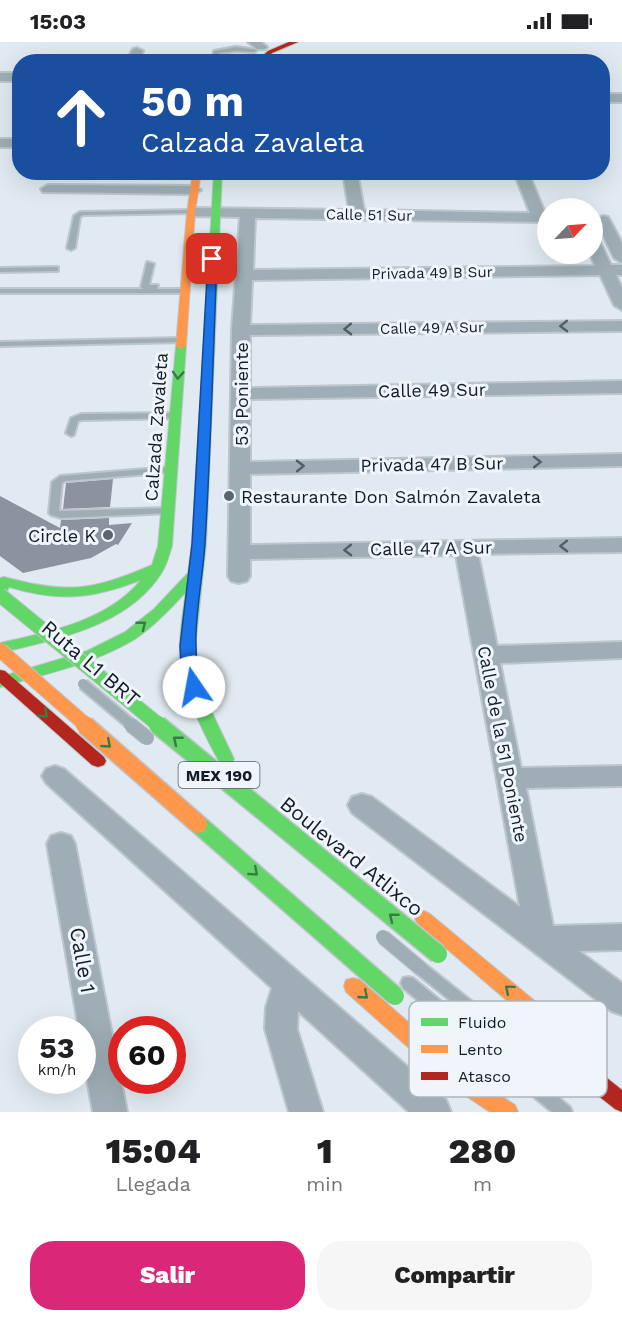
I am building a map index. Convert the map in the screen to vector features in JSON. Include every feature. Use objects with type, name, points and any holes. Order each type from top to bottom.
[{"type":"main road","points":[[260,48],[270,52],[295,42]]},
{"type":"main road","name":"Calzada Zavaleta","points":[[0,649],[63,632],[97,619],[122,604],[142,587],[157,568],[163,553],[168,511],[191,212],[196,180]]},
{"type":"main road","points":[[199,738],[231,763],[194,687],[188,667],[187,646],[199,544],[217,180]]},
{"type":"main road","points":[[1,587],[53,596],[78,596],[118,586],[157,568]]},
{"type":"main road","points":[[2,679],[92,655],[130,635],[159,612],[195,574]]},
{"type":"main road","points":[[1,587],[153,702]]},
{"type":"main road","name":"Boulevard Atlixco","points":[[1,587],[442,958]]},
{"type":"main road","name":"MEX 190","points":[[0,649],[400,1000]]},
{"type":"main road","points":[[2,679],[111,772]]},
{"type":"main road","points":[[66,733],[73,723],[93,705],[106,697],[135,688]]},
{"type":"main road","points":[[418,914],[522,1001]]},
{"type":"main road","points":[[344,978],[409,1035]]},
{"type":"main road","points":[[607,1090],[622,1102]]},
{"type":"main road","points":[[485,1097],[508,1112]]},
{"type":"main road","points":[[506,1097],[523,1112]]},
{"type":"street","points":[[351,180],[357,214]]},
{"type":"street","points":[[525,180],[537,205]]},
{"type":"street","points":[[48,189],[194,190]]},
{"type":"street","name":"Calle 51 Sur","points":[[191,212],[537,218]]},
{"type":"street","name":"53 Poniente","points":[[239,576],[241,552],[241,330],[248,213]]},
{"type":"street","points":[[603,220],[622,220]]},
{"type":"street","points":[[603,228],[622,258]]},
{"type":"street","points":[[603,256],[614,270],[622,305]]},
{"type":"street","name":"Privada 49 B Sur","points":[[243,275],[614,270]]},
{"type":"street","name":"Calle 49 A Sur","points":[[241,330],[622,326]]},
{"type":"street","name":"Calle 49 Sur","points":[[242,394],[622,387]]},
{"type":"street","name":"Privada 47 B Sur","points":[[241,468],[622,460]]},
{"type":"street","name":"Calle 47 A Sur","points":[[241,552],[622,544]]},
{"type":"street","name":"Calle de la 51 Poniente","points":[[466,548],[542,939]]},
{"type":"street","points":[[486,655],[622,650]]},
{"type":"street","points":[[55,776],[409,1090]]},
{"type":"street","points":[[511,778],[622,776]]},
{"type":"street","points":[[362,805],[622,1001]]},
{"type":"street","name":"Calle 1","points":[[62,844],[110,1112]]},
{"type":"street","points":[[542,939],[622,938]]},
{"type":"street","points":[[289,984],[282,1007],[281,1029],[306,1112]]},
{"type":"street","points":[[417,1097],[434,1112]]},
{"type":"lane","points":[[216,54],[216,52],[236,49],[260,48]]},
{"type":"lane","points":[[71,248],[77,216],[82,213],[191,212]]},
{"type":"lane","points":[[145,289],[150,264]]},
{"type":"lane","points":[[0,270],[55,269]]},
{"type":"lane","points":[[0,291],[185,289]]},
{"type":"lane","points":[[0,344],[181,340]]},
{"type":"lane","points":[[70,433],[74,420],[81,417],[175,416]]},
{"type":"lane","points":[[168,511],[61,515],[54,513],[57,482],[63,477],[171,470]]},
{"type":"lane","name":"Ruta L1 BRT","points":[[18,630],[155,745]]},
{"type":"lane","name":"Ruta L1 BRT","points":[[0,631],[54,678]]},
{"type":"lane","points":[[374,929],[461,1001]]},
{"type":"lane","points":[[403,979],[430,1001]]},
{"type":"lane","points":[[546,1097],[564,1112]]},
{"type":"building","points":[[113,479],[110,507],[63,509],[66,483]]},
{"type":"building","points":[[0,496],[60,528],[61,520],[109,518],[109,525],[132,523],[118,545],[91,558],[23,573],[0,556]]},
{"type":"traffic: fast","points":[[0,682],[92,655],[130,635],[159,612],[195,574],[199,544],[218,180]]},
{"type":"traffic: fast","points":[[0,648],[43,638],[106,615],[141,589],[155,572],[165,546],[181,346]]},
{"type":"traffic: fast","points":[[0,593],[4,581],[47,592],[82,593],[116,585],[157,568]]},
{"type":"traffic: fast","points":[[195,574],[187,637],[190,672],[203,710],[226,759]]},
{"type":"traffic: fast","points":[[0,595],[438,954]]},
{"type":"traffic: fast","points":[[198,824],[395,996]]},
{"type":"traffic: slow","points":[[181,346],[191,212],[196,180]]},
{"type":"traffic: slow","points":[[0,650],[198,824]]},
{"type":"traffic: slow","points":[[424,919],[521,1001]]},
{"type":"traffic: slow","points":[[353,986],[409,1035]]},
{"type":"traffic: slow","points":[[485,1097],[508,1112]]},
{"type":"traffic: jam","points":[[268,54],[295,42]]},
{"type":"traffic: jam","points":[[0,675],[98,761]]},
{"type":"traffic: jam","points":[[607,1090],[622,1102]]},
{"type":"place","name":"Restaurante Don Salmón Zavaleta","points":[[229,496]]},
{"type":"place","name":"Circle K","points":[[108,535]]},
{"type":"route","points":[[194,687],[188,667],[187,646],[199,544],[212,259]]}]
